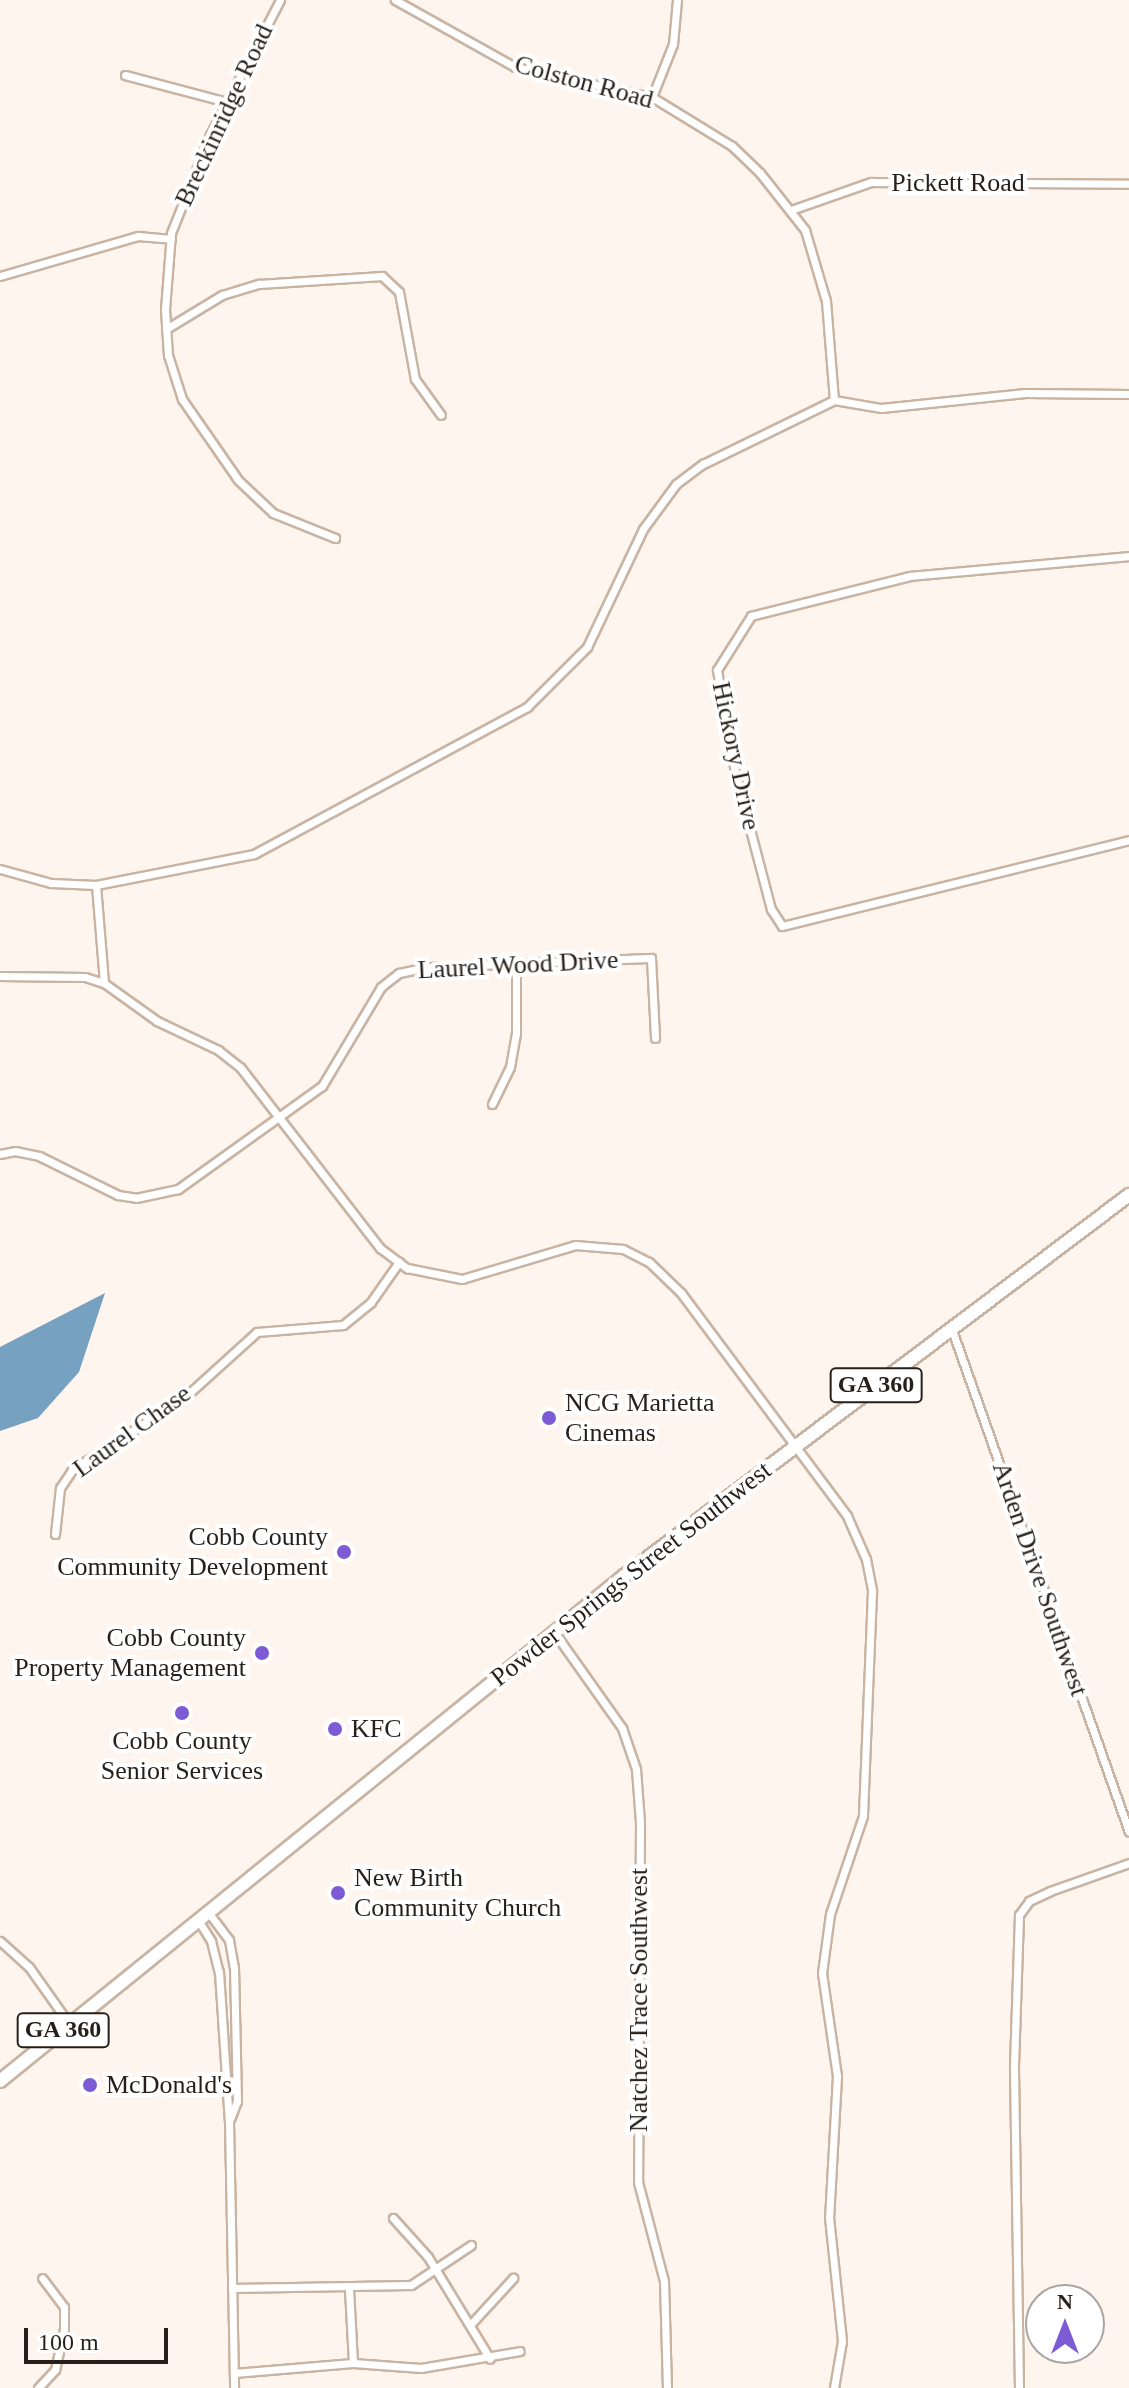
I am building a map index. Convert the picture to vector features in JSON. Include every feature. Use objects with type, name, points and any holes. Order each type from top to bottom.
[{"type":"main road","name":"Powder Springs Street Southwest","points":[[70,2025],[201,1914],[554,1632],[951,1327],[1129,1195]]},
{"type":"main road","name":"GA 360","points":[[0,2081],[70,2025]]},
{"type":"street","name":"Breckinridge Road","points":[[280,0],[227,102],[181,203],[171,239],[166,329],[172,379],[182,399],[238,480],[273,513],[335,538]]},
{"type":"street","name":"Colston Road","points":[[395,0],[515,67],[652,97],[732,146],[791,210],[805,230],[826,301],[834,400]]},
{"type":"street","points":[[652,97],[673,44],[677,0]]},
{"type":"street","points":[[125,75],[227,102]]},
{"type":"street","name":"Pickett Road","points":[[791,210],[871,182],[1129,184]]},
{"type":"street","points":[[0,276],[123,239],[171,239]]},
{"type":"street","points":[[166,329],[222,295],[259,284],[382,276],[399,292],[415,379],[441,415]]},
{"type":"street","points":[[0,869],[51,883],[96,885],[254,854],[527,707],[587,647],[643,529],[676,484],[703,464],[834,400],[881,408],[1025,393],[1129,394]]},
{"type":"street","name":"Hickory Drive","points":[[1129,556],[910,576],[751,616],[717,670],[735,772],[771,909],[782,926],[1129,840]]},
{"type":"street","points":[[96,885],[104,983]]},
{"type":"street","name":"Laurel Wood Drive","points":[[0,1154],[15,1151],[39,1156],[118,1195],[158,1196],[206,1172],[322,1086],[367,1005],[399,973],[516,963],[651,958],[655,1038]]},
{"type":"street","points":[[492,1104],[510,1067],[516,1034],[516,963]]},
{"type":"street","points":[[0,976],[85,977],[104,983],[157,1021],[218,1050],[282,1117],[380,1248],[399,1262],[435,1277],[462,1279],[575,1245],[623,1249],[649,1262],[681,1293],[847,1516],[866,1559],[872,1591],[863,1816],[830,1914],[822,1973],[837,2076],[829,2217],[842,2341],[834,2388]]},
{"type":"street","name":"Laurel Chase","points":[[55,1534],[60,1488],[72,1470],[185,1397],[257,1332],[343,1325],[371,1302],[399,1262]]},
{"type":"street","name":"Arden Drive Southwest","points":[[951,1327],[1129,1832]]},
{"type":"street","name":"Natchez Trace Southwest","points":[[554,1632],[622,1728],[636,1769],[640,1822],[638,2182],[664,2281],[667,2388]]},
{"type":"street","points":[[1019,2388],[1014,2066],[1019,1915],[1029,1901],[1050,1891],[1129,1863]]},
{"type":"street","points":[[201,1914],[219,1972],[229,2121],[234,2388]]},
{"type":"street","points":[[201,1914],[229,1940],[234,1967],[237,2101],[229,2121]]},
{"type":"street","points":[[0,1941],[29,1967],[70,2025]]},
{"type":"street","points":[[393,2218],[435,2269],[490,2359]]},
{"type":"street","points":[[232,2288],[349,2289],[411,2285],[471,2245]]},
{"type":"street","points":[[38,2388],[55,2370],[64,2329],[64,2307],[42,2278]]},
{"type":"street","points":[[470,2325],[513,2278]]},
{"type":"street","points":[[349,2289],[353,2363]]},
{"type":"street","points":[[234,2373],[353,2363],[421,2368],[490,2359],[520,2351]]},
{"type":"water","points":[[105,1293],[79,1372],[38,1418],[0,1431],[0,1347]]},
{"type":"place","name":"NCG Marietta Cinemas","points":[[549,1418]]},
{"type":"place","name":"Cobb County Community Development","points":[[344,1552]]},
{"type":"place","name":"Cobb County Property Management","points":[[262,1653]]},
{"type":"place","name":"Cobb County Senior Services","points":[[182,1713]]},
{"type":"place","name":"KFC","points":[[335,1729]]},
{"type":"place","name":"New Birth Community Church","points":[[338,1893]]},
{"type":"place","name":"McDonald's","points":[[90,2085]]}]
